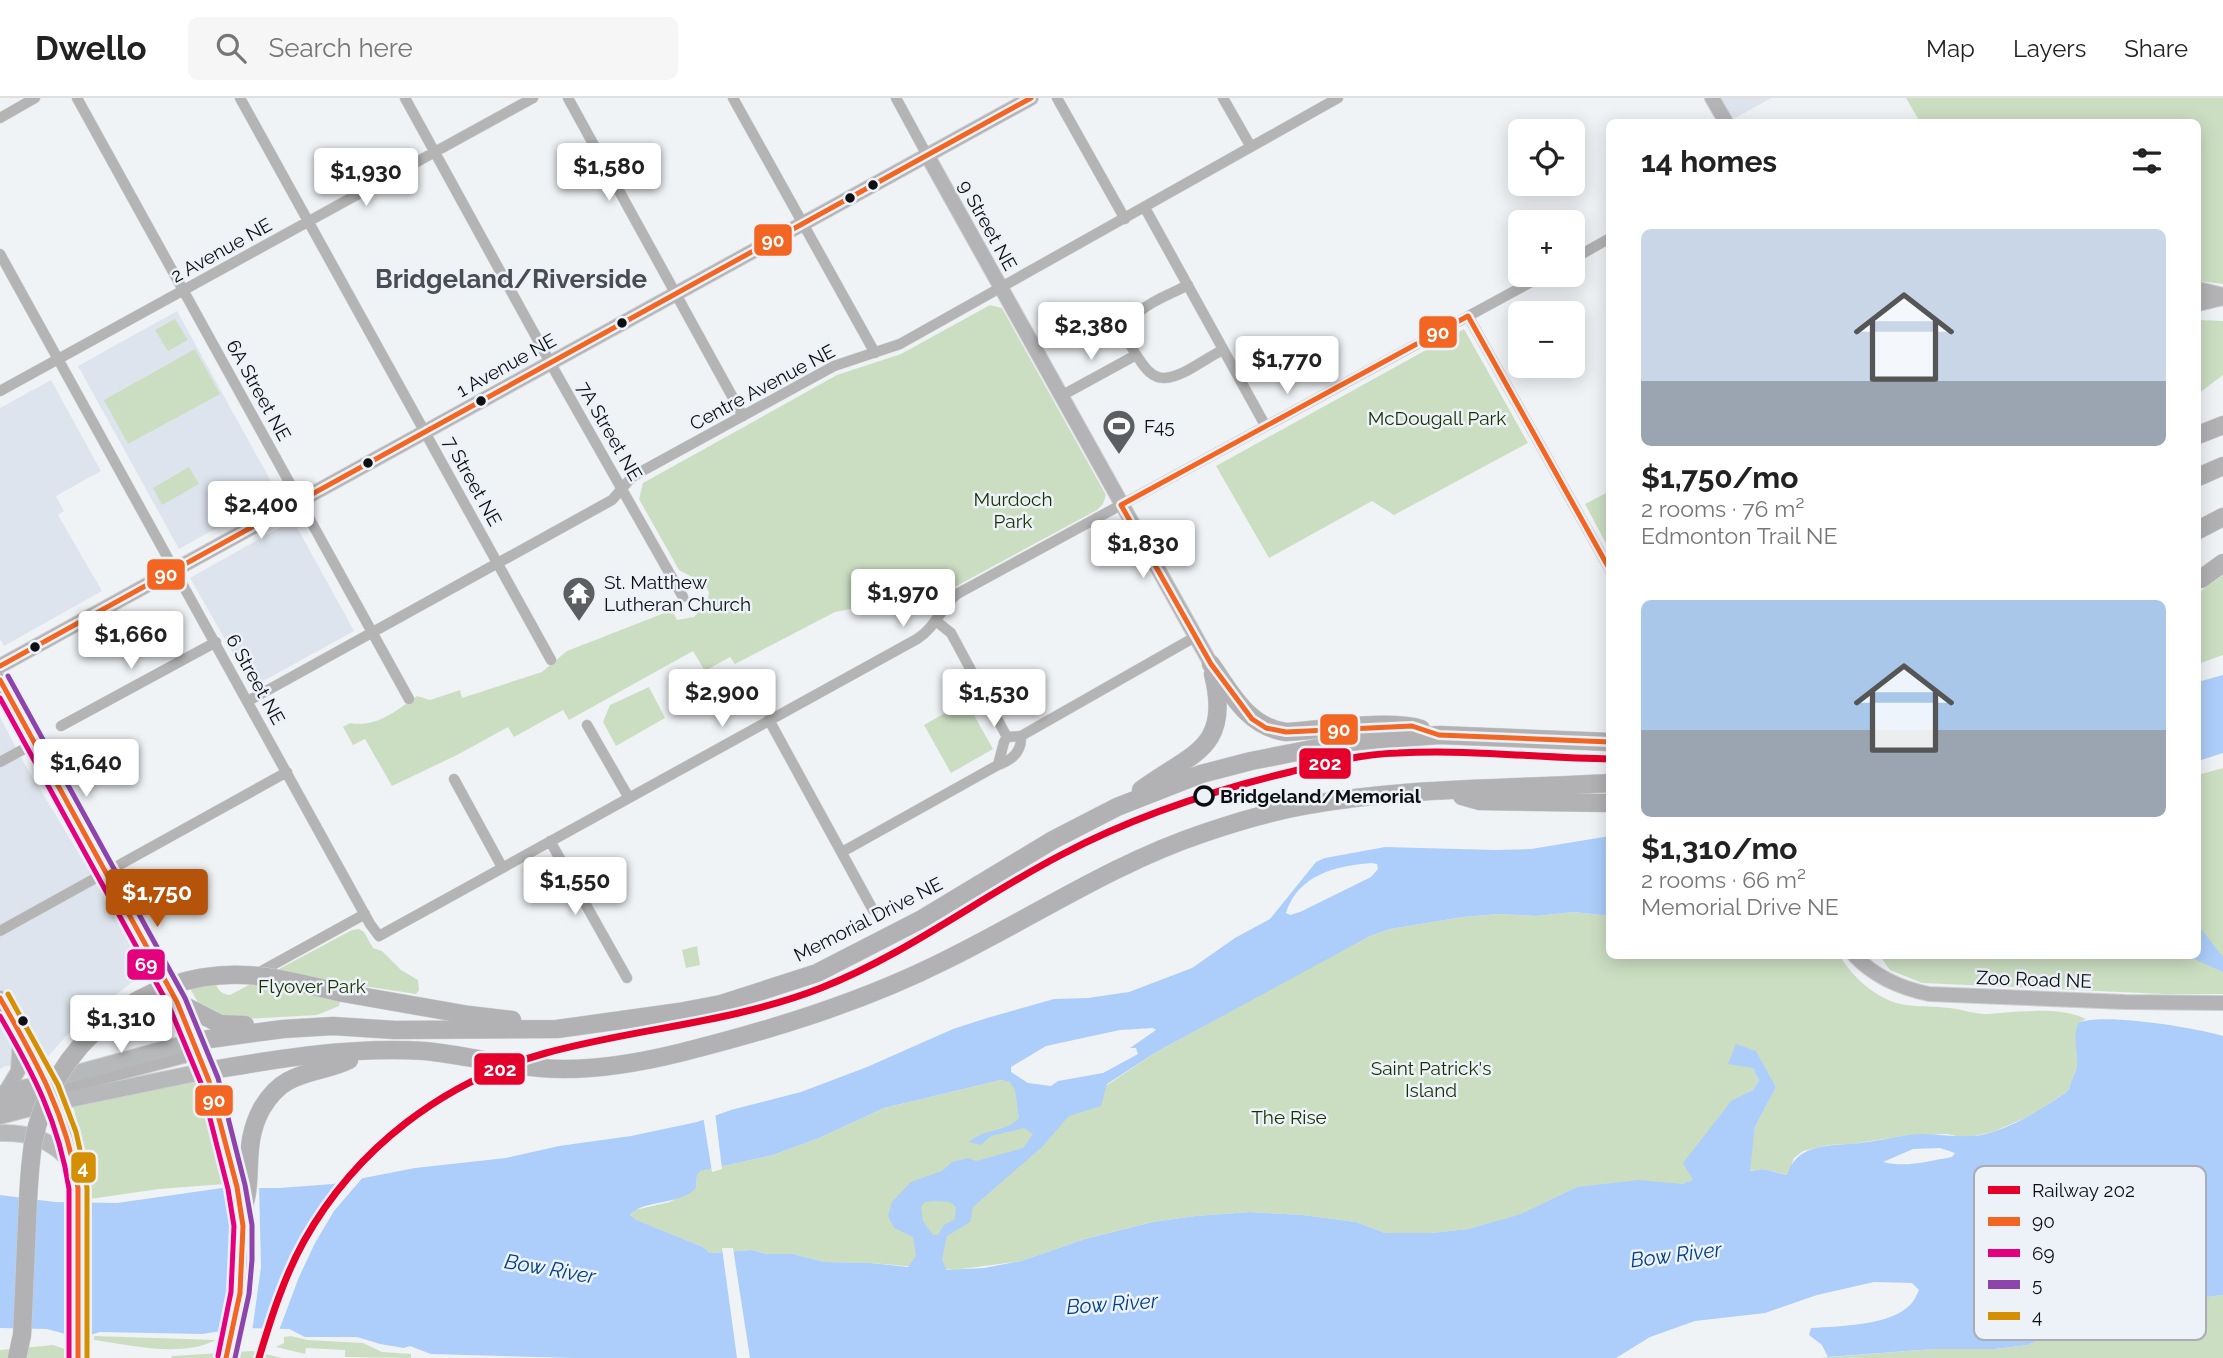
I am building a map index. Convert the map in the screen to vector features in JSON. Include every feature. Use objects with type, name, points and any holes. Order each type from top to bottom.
[{"type":"highway","points":[[2201,426],[2223,418]]},
{"type":"highway","points":[[2201,434],[2223,425]]},
{"type":"highway","points":[[2201,476],[2223,466]]},
{"type":"highway","points":[[2201,528],[2223,517]]},
{"type":"highway","points":[[2201,577],[2223,562]]},
{"type":"highway","points":[[1211,664],[1242,708],[1266,728],[1286,732],[1412,726],[1439,735]]},
{"type":"highway","points":[[1117,807],[1206,745],[1216,727],[1219,712],[1211,664]]},
{"type":"highway","name":"Memorial Drive NE","points":[[197,1046],[282,1029],[333,1026],[394,1030],[536,1030],[606,1024],[721,1004],[817,973],[922,919],[1053,840],[1117,807],[1201,774],[1348,742],[1439,735],[1606,742]]},
{"type":"highway","name":"Memorial Drive NE","points":[[206,1071],[324,1054],[368,1052],[426,1052],[543,1068],[597,1067],[675,1054],[761,1031],[870,995],[946,960],[1095,881],[1200,834],[1301,806],[1359,798],[1606,783]]},
{"type":"highway","points":[[1445,791],[1480,802],[1606,803]]},
{"type":"highway","points":[[17,1358],[22,1335],[33,1145],[51,1091],[64,1068],[86,1040],[114,1013],[128,1004],[173,985],[200,978],[266,976],[343,993],[505,1020],[606,1024]]},
{"type":"highway","points":[[177,1002],[220,1024],[233,1026],[261,1023],[282,1029]]},
{"type":"highway","points":[[197,1046],[333,1037],[355,1027]]},
{"type":"highway","points":[[242,1213],[248,1197],[240,1172],[257,1116],[276,1090],[308,1070],[343,1063],[368,1052]]},
{"type":"main road","points":[[197,1046],[240,1172]]},
{"type":"main road","name":"Memorial Drive NE","points":[[52,1091],[197,1046]]},
{"type":"main road","name":"Memorial Drive NE","points":[[52,1091],[206,1071]]},
{"type":"main road","points":[[52,1091],[76,1167],[78,1358]]},
{"type":"main road","points":[[0,1133],[24,1134],[48,1141],[76,1167]]},
{"type":"main road","points":[[226,1358],[242,1281],[242,1213]]},
{"type":"street","points":[[0,118],[35,98]]},
{"type":"street","name":"6A Street NE","points":[[77,98],[409,699]]},
{"type":"street","name":"7 Street NE","points":[[240,98],[551,660]]},
{"type":"street","name":"7A Street NE","points":[[405,98],[683,597]]},
{"type":"street","name":"2 Avenue NE","points":[[0,391],[533,98]]},
{"type":"street","points":[[568,98],[743,415]]},
{"type":"street","points":[[733,98],[875,353]]},
{"type":"street","name":"9 Street NE","points":[[895,98],[1211,664]]},
{"type":"street","name":"1 Avenue NE","points":[[0,666],[1031,98]]},
{"type":"street","points":[[1058,98],[1125,219]]},
{"type":"street","points":[[1223,98],[1251,147]]},
{"type":"street","name":"Centre Avenue NE","points":[[248,701],[612,500],[632,477],[743,415],[834,366],[900,344],[1338,98]]},
{"type":"street","points":[[1712,98],[1724,119]]},
{"type":"street","points":[[1145,208],[1265,425]]},
{"type":"street","points":[[1585,253],[1606,241]]},
{"type":"street","name":"6 Street NE","points":[[0,254],[379,936],[502,867]]},
{"type":"street","points":[[1188,285],[1135,314],[1127,331],[1136,355],[1149,372],[1160,378],[1173,376],[1223,350]]},
{"type":"street","points":[[454,779],[502,867],[917,639],[936,621],[948,601],[957,594],[1522,287]]},
{"type":"street","points":[[2201,290],[2223,296]]},
{"type":"street","points":[[2201,303],[2223,296]]},
{"type":"street","points":[[1468,316],[1606,563]]},
{"type":"street","points":[[1061,396],[1136,355]]},
{"type":"street","points":[[936,621],[951,633],[1007,737]]},
{"type":"street","points":[[998,765],[1007,737],[1021,736],[1195,637]]},
{"type":"street","points":[[61,726],[216,642]]},
{"type":"street","points":[[0,680],[177,1002],[197,1046]]},
{"type":"street","points":[[769,720],[873,910]]},
{"type":"street","points":[[587,725],[629,798]]},
{"type":"street","points":[[842,852],[1011,760],[1021,743],[1021,736]]},
{"type":"street","points":[[0,762],[35,743]]},
{"type":"street","points":[[0,931],[287,772]]},
{"type":"street","points":[[550,841],[627,978]]},
{"type":"street","points":[[230,982],[244,981],[365,914]]},
{"type":"street","name":"Zoo Road NE","points":[[1858,959],[1870,970],[1891,982],[1913,991],[1929,993],[2125,1002],[2223,1003]]},
{"type":"street","points":[[0,998],[52,1091]]},
{"type":"street","points":[[2,1096],[18,1071],[20,1034]]},
{"type":"street","name":"Memorial Drive NE","points":[[2,1096],[52,1091]]},
{"type":"street","name":"Memorial Drive NE","points":[[0,1117],[52,1091]]},
{"type":"shaded area","points":[[1712,98],[1771,98],[1733,119],[1726,119]]},
{"type":"shaded area","points":[[177,311],[278,494],[179,549],[78,366]]},
{"type":"shaded area","points":[[51,380],[101,471],[56,496],[64,511],[58,515],[102,591],[4,646],[0,639],[0,408]]},
{"type":"shaded area","points":[[293,520],[354,631],[256,685],[251,685],[190,578]]},
{"type":"shaded area","points":[[0,717],[23,761],[150,971],[76,1025],[46,1059],[0,1069]]},
{"type":"green space","points":[[1906,98],[2223,98],[2223,284],[2201,281],[2201,119],[1918,119]]},
{"type":"green space","name":"Murdoch Park","points":[[990,305],[1002,308],[1106,495],[1097,510],[951,589],[947,587],[941,590],[931,604],[916,599],[908,585],[855,608],[835,612],[735,664],[730,657],[705,671],[693,651],[569,720],[563,710],[514,737],[508,727],[392,786],[365,739],[353,745],[343,727],[350,723],[378,720],[417,696],[430,700],[460,690],[462,698],[542,672],[567,651],[672,610],[677,620],[694,617],[707,602],[709,593],[705,584],[679,570],[639,499],[643,483],[837,375],[901,354]]},
{"type":"green space","points":[[175,319],[188,340],[168,351],[155,330]]},
{"type":"green space","points":[[2201,320],[2223,321],[2223,375],[2201,392]]},
{"type":"green space","name":"McDougall Park","points":[[1464,329],[1528,443],[1394,515],[1372,501],[1269,558],[1216,466]]},
{"type":"green space","points":[[195,349],[220,394],[128,444],[104,400]]},
{"type":"green space","points":[[189,467],[199,484],[162,505],[153,488]]},
{"type":"green space","points":[[1606,493],[1606,543],[1585,504]]},
{"type":"green space","points":[[2223,575],[2223,655],[2201,663],[2201,591]]},
{"type":"green space","points":[[649,687],[665,718],[616,746],[603,722],[610,705]]},
{"type":"green space","points":[[966,701],[993,749],[951,773],[924,725]]},
{"type":"green space","points":[[2223,768],[2223,994],[2164,994],[1922,983],[1890,970],[1882,959],[2201,959],[2201,774]]},
{"type":"green space","name":"Saint Patrick's Island","points":[[1574,912],[1606,916],[1606,959],[1842,959],[1867,987],[1896,1003],[1981,1014],[2037,1011],[2075,1015],[2086,1019],[2078,1023],[2076,1070],[2069,1090],[2034,1114],[1993,1132],[1965,1138],[1947,1134],[1910,1135],[1829,1145],[1803,1151],[1794,1158],[1788,1175],[1763,1169],[1749,1171],[1755,1127],[1776,1087],[1756,1052],[1753,1068],[1759,1081],[1753,1090],[1732,1100],[1694,1180],[1682,1184],[1577,1187],[1522,1214],[1468,1229],[1431,1233],[1385,1233],[1356,1222],[1303,1215],[1250,1212],[1195,1216],[1153,1222],[1085,1239],[1021,1261],[954,1270],[825,1262],[793,1254],[767,1254],[752,1250],[710,1253],[703,1247],[635,1220],[630,1215],[635,1210],[670,1202],[696,1188],[699,1171],[773,1155],[819,1138],[884,1108],[1001,1080],[1065,1091],[1107,1085],[1158,1051],[1316,964],[1370,936],[1390,929],[1463,917],[1499,914],[1536,916]]},
{"type":"green space","name":"Flyover Park","points":[[359,929],[364,932],[373,948],[382,951],[401,970],[418,980],[419,990],[416,994],[344,983],[339,1006],[317,1015],[244,1019],[222,1017],[201,1007],[181,974],[214,968],[218,989],[230,995],[352,930]]},
{"type":"green space","points":[[697,946],[700,965],[686,968],[682,950]]},
{"type":"green space","points":[[200,1079],[214,1125],[225,1184],[159,1189],[90,1199],[87,1159],[73,1106]]},
{"type":"green space","points":[[2223,1295],[2223,1358],[1819,1358],[1933,1349],[1995,1349],[2028,1345],[2039,1340],[2206,1340],[2206,1297]]},
{"type":"green space","points":[[94,1336],[216,1340],[187,1348],[156,1349],[94,1340]]},
{"type":"green space","points":[[284,1337],[307,1340],[363,1343],[382,1352],[411,1354],[411,1358],[345,1357],[345,1350],[306,1348],[305,1354],[276,1347],[284,1343]]},
{"type":"green space","points":[[53,1345],[65,1349],[66,1358],[0,1358],[0,1350]]},
{"type":"green space","points":[[253,1351],[282,1358],[171,1358],[172,1356]]},
{"type":"water","points":[[2223,675],[2223,753],[2201,760],[2201,681]]},
{"type":"water","name":"Bow River","points":[[1606,837],[1606,916],[1574,912],[1536,916],[1499,914],[1463,917],[1390,929],[1370,936],[1158,1051],[1107,1084],[1101,1106],[1069,1116],[1042,1147],[973,1207],[970,1222],[947,1236],[942,1260],[947,1270],[984,1268],[1021,1261],[1085,1239],[1153,1222],[1195,1216],[1250,1212],[1303,1215],[1356,1222],[1385,1233],[1431,1233],[1468,1229],[1521,1214],[1577,1187],[1639,1180],[1682,1184],[1693,1180],[1683,1163],[1732,1100],[1753,1090],[1759,1081],[1753,1068],[1728,1064],[1736,1044],[1756,1051],[1776,1087],[1755,1127],[1750,1171],[1763,1169],[1787,1175],[1797,1158],[1820,1147],[1919,1134],[1982,1135],[2023,1119],[2069,1090],[2077,1066],[2075,1038],[2078,1023],[2107,1019],[2172,1025],[2223,1036],[2223,1295],[2206,1297],[2206,1166],[1974,1166],[1974,1340],[2039,1340],[2028,1345],[1828,1357],[1822,1345],[1809,1335],[1811,1328],[1864,1324],[1891,1317],[1911,1304],[1919,1290],[1912,1283],[1874,1282],[1817,1295],[1765,1313],[1695,1321],[1650,1337],[1616,1358],[573,1358],[431,1354],[410,1346],[404,1348],[380,1344],[357,1337],[305,1337],[289,1329],[241,1328],[202,1334],[100,1332],[80,1338],[47,1329],[0,1328],[0,1195],[55,1202],[117,1203],[222,1188],[333,1184],[415,1168],[506,1158],[697,1122],[731,1110],[801,1092],[867,1067],[953,1029],[987,1018],[1054,999],[1088,998],[1129,992],[1192,968],[1235,938],[1270,919],[1316,862],[1325,858],[1385,847],[1531,849]],"holes":[[[1377,864],[1378,869],[1371,877],[1300,912],[1290,915],[1286,913],[1299,890],[1309,881],[1331,870]],[[1120,1030],[1156,1030],[1130,1048],[1136,1048],[1138,1054],[1103,1073],[1058,1081],[1051,1086],[1028,1083],[1011,1072],[1011,1067],[1046,1046]],[[1001,1080],[1010,1082],[1015,1090],[1019,1118],[1008,1126],[982,1134],[969,1142],[981,1145],[991,1136],[1024,1128],[1033,1134],[1023,1148],[976,1161],[968,1158],[952,1162],[942,1171],[911,1182],[892,1202],[888,1216],[894,1228],[913,1237],[916,1256],[908,1267],[825,1262],[793,1254],[767,1254],[752,1250],[710,1253],[703,1247],[636,1220],[630,1215],[644,1207],[689,1194],[696,1188],[700,1171],[773,1155],[819,1138],[884,1108]],[[1940,1148],[1955,1153],[1952,1157],[1918,1163],[1883,1162],[1913,1149]],[[925,1202],[950,1202],[956,1207],[955,1219],[944,1225],[938,1235],[933,1235],[923,1221],[921,1207]]]},
{"type":"water","points":[[2201,929],[2223,957],[2223,972],[2194,959],[2201,959]]},
{"type":"pier","points":[[715,1112],[722,1169],[712,1172],[703,1116]]},
{"type":"pier","points":[[364,1176],[334,1211],[315,1243],[278,1333],[262,1331],[301,1236],[341,1179]]},
{"type":"pier","points":[[225,1184],[259,1184],[261,1267],[252,1332],[220,1336],[230,1264],[230,1217]]},
{"type":"pier","points":[[67,1199],[90,1199],[90,1339],[80,1342],[67,1338]]},
{"type":"pier","points":[[722,1248],[733,1248],[750,1358],[737,1358]]},
{"type":"rail line","name":"202","points":[[259,1358],[290,1269],[325,1207],[349,1176],[406,1123],[438,1100],[472,1081],[508,1065],[546,1053],[753,1009],[821,988],[883,959],[1031,871],[1088,841],[1173,806],[1260,779],[1330,762],[1384,754],[1451,752],[1606,759]]},
{"type":"transit line","name":"90","points":[[0,666],[1031,98]]},
{"type":"transit line","name":"90","points":[[1606,563],[1468,316],[1121,505],[1211,664],[1252,719],[1266,728],[1286,732],[1412,726],[1439,735],[1606,742]]},
{"type":"transit line","name":"5","points":[[8,676],[185,998],[218,1078],[245,1185],[252,1225],[249,1294],[235,1358]]},
{"type":"transit line","name":"90","points":[[0,680],[177,1002],[209,1081],[237,1187],[243,1226],[240,1293],[226,1358]]},
{"type":"transit line","name":"69","points":[[0,698],[169,1006],[201,1083],[228,1189],[234,1226],[231,1292],[218,1356]]},
{"type":"transit line","name":"4","points":[[8,994],[58,1085],[76,1132],[82,1159],[87,1188],[87,1358]]},
{"type":"transit line","name":"90","points":[[0,998],[48,1089],[73,1161],[78,1188],[78,1358]]},
{"type":"transit line","name":"69","points":[[0,1016],[43,1099],[65,1165],[69,1189],[69,1358]]},
{"type":"place","name":"F45","points":[[1119,456]]},
{"type":"place","name":"St. Matthew Lutheran Church","points":[[579,623]]},
{"type":"place","name":"Bridgeland/Memorial","points":[[1204,796]]},
{"type":"district","name":"Bridgeland/Riverside","points":[[511,279]]},
{"type":"park label","name":"The Rise","points":[[1289,1117]]}]
